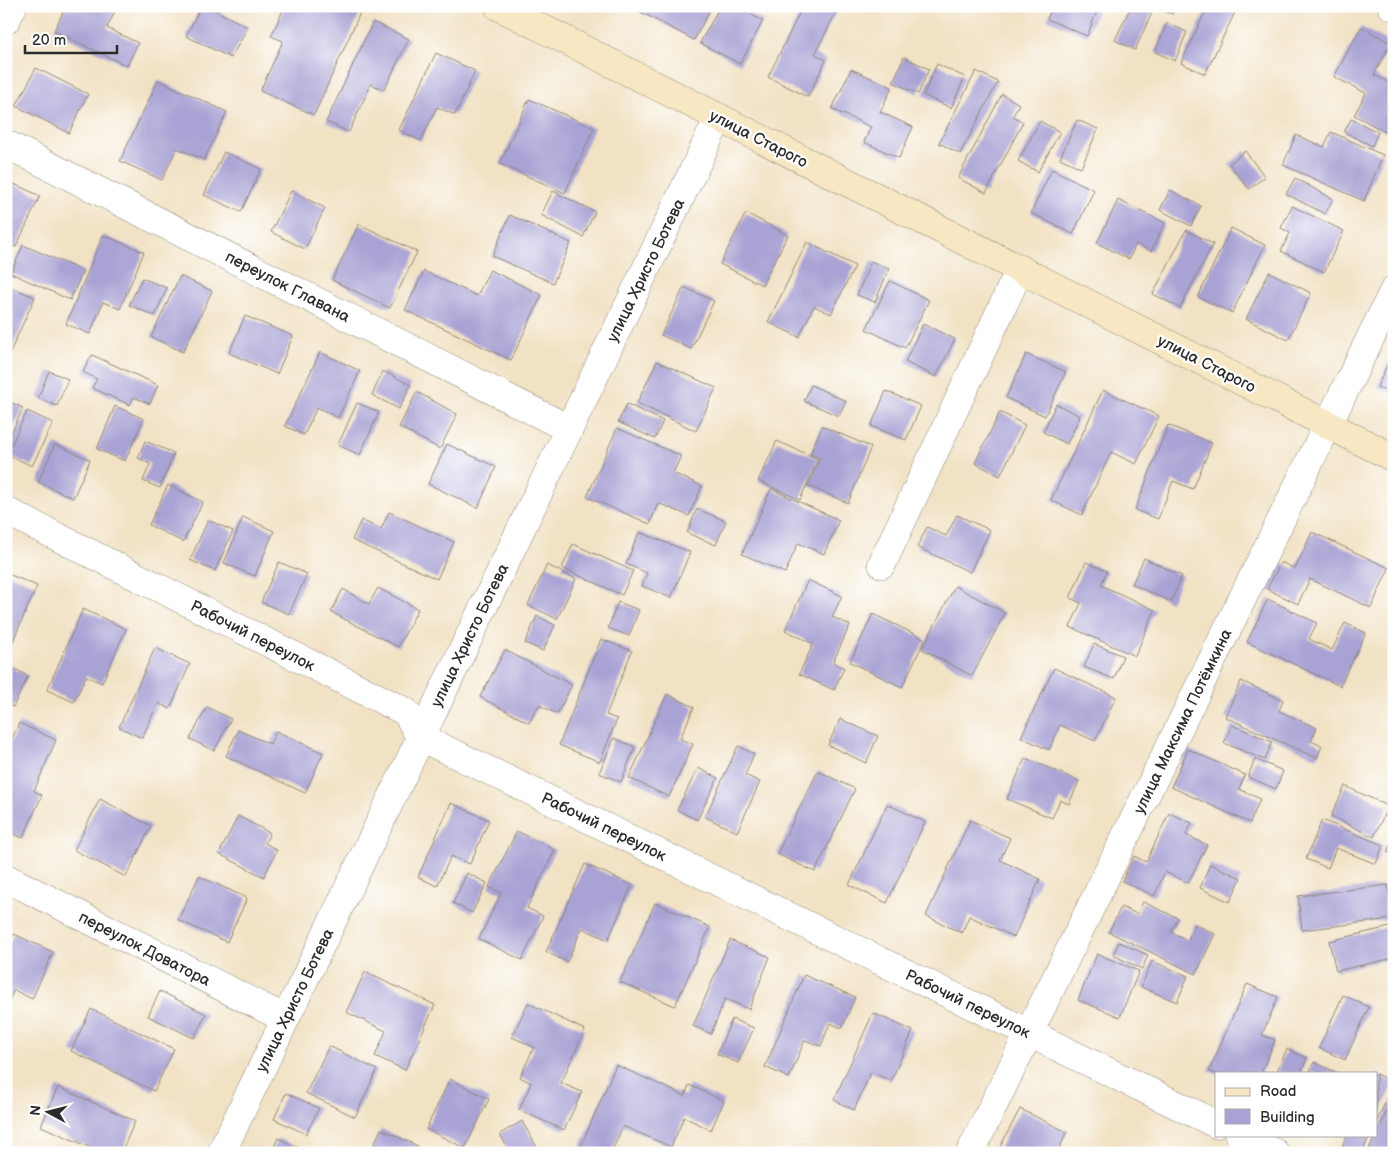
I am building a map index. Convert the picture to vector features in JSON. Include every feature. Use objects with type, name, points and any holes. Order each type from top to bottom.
[{"type":"street","points":[[6,20],[13,6]]},
{"type":"street","name":"улица Старого","points":[[498,6],[1394,458]]},
{"type":"street","name":"улица Христо Ботева","points":[[221,1153],[284,1018],[719,118]]},
{"type":"street","name":"переулок Главана","points":[[6,144],[569,428]]},
{"type":"street","points":[[882,564],[1020,269]]},
{"type":"street","name":"улица Максима Потёмкина","points":[[970,1153],[1394,290]]},
{"type":"street","name":"Рабочий переулок","points":[[6,511],[406,712],[420,737],[1215,1124]]},
{"type":"street","name":"переулок Доватора","points":[[6,878],[284,1018]]},
{"type":"street","points":[[1241,1136],[1275,1153]]},
{"type":"building","points":[[66,6],[110,6],[116,9],[107,28],[138,43],[127,66],[54,31]]},
{"type":"building","points":[[201,6],[207,6],[248,27],[231,58],[186,36]]},
{"type":"building","points":[[285,6],[344,6],[360,13],[314,115],[260,91],[283,41],[271,36]]},
{"type":"building","points":[[639,6],[712,6],[694,40],[637,10]]},
{"type":"building","points":[[720,6],[735,6],[763,21],[740,64],[700,43]]},
{"type":"building","points":[[803,6],[839,6],[815,54],[826,60],[808,97],[768,77]]},
{"type":"building","points":[[1053,6],[1099,6],[1087,36],[1047,19]]},
{"type":"building","points":[[1131,6],[1155,6],[1135,50],[1115,40]]},
{"type":"building","points":[[1156,6],[1176,6],[1172,14]]},
{"type":"building","points":[[1208,6],[1238,6],[1205,74],[1181,63]]},
{"type":"building","points":[[373,22],[409,39],[384,90],[371,84],[349,132],[326,122]]},
{"type":"building","points":[[1167,23],[1187,32],[1175,61],[1155,52]]},
{"type":"building","points":[[1361,27],[1391,43],[1374,75],[1394,85],[1394,130],[1391,135],[1354,115],[1366,93],[1334,77]]},
{"type":"building","points":[[436,53],[475,71],[455,115],[437,107],[421,141],[399,130]]},
{"type":"building","points":[[904,57],[929,69],[918,94],[893,82]]},
{"type":"building","points":[[937,64],[965,77],[951,108],[923,95]]},
{"type":"building","points":[[36,68],[88,94],[69,133],[16,106]]},
{"type":"building","points":[[851,69],[892,87],[880,112],[913,127],[899,158],[864,142],[871,127],[832,109]]},
{"type":"building","points":[[976,71],[998,82],[960,154],[939,143]]},
{"type":"building","points":[[158,80],[227,112],[204,160],[177,148],[162,180],[120,161]]},
{"type":"building","points":[[1002,94],[1019,104],[1013,116],[1023,122],[986,193],[958,178]]},
{"type":"building","points":[[529,99],[594,128],[565,193],[500,164]]},
{"type":"building","points":[[1351,119],[1378,132],[1372,146],[1344,132]]},
{"type":"building","points":[[1077,120],[1098,129],[1081,168],[1060,158]]},
{"type":"building","points":[[1040,121],[1060,132],[1038,172],[1018,161]]},
{"type":"building","points":[[1331,132],[1383,155],[1364,201],[1283,165],[1296,135],[1324,147]]},
{"type":"building","points":[[1245,151],[1265,177],[1249,189],[1229,164]]},
{"type":"building","points":[[224,152],[261,169],[241,212],[204,195]]},
{"type":"building","points":[[1052,169],[1094,190],[1073,234],[1031,213]]},
{"type":"building","points":[[1295,178],[1333,199],[1325,214],[1286,194]]},
{"type":"building","points":[[10,182],[40,196],[16,247],[6,243],[6,191]]},
{"type":"building","points":[[1170,190],[1201,206],[1191,226],[1160,210]]},
{"type":"building","points":[[291,191],[325,208],[305,249],[271,232]]},
{"type":"building","points":[[553,191],[595,212],[583,237],[541,215]]},
{"type":"building","points":[[1118,200],[1165,223],[1151,251],[1136,244],[1129,259],[1097,243]]},
{"type":"building","points":[[1292,206],[1344,231],[1324,272],[1281,251],[1290,233],[1281,228]]},
{"type":"building","points":[[746,213],[788,235],[762,285],[720,264]]},
{"type":"building","points":[[510,215],[571,243],[553,283],[492,256]]},
{"type":"building","points":[[359,224],[417,252],[390,308],[332,280]]},
{"type":"building","points":[[1231,228],[1265,245],[1232,313],[1198,297]]},
{"type":"building","points":[[1186,230],[1213,244],[1180,308],[1153,294]]},
{"type":"building","points":[[103,235],[144,252],[120,309],[103,302],[90,334],[66,324]]},
{"type":"building","points":[[807,242],[855,266],[831,314],[814,306],[799,337],[768,322]]},
{"type":"building","points":[[23,245],[83,271],[70,300],[11,273]]},
{"type":"building","points":[[871,261],[889,269],[875,302],[857,295]]},
{"type":"building","points":[[490,270],[542,295],[511,360],[405,310],[424,271],[477,296]]},
{"type":"building","points":[[1269,272],[1311,293],[1288,340],[1246,319]]},
{"type":"building","points":[[180,276],[212,291],[183,352],[151,337]]},
{"type":"building","points":[[142,278],[167,288],[155,316],[129,305]]},
{"type":"building","points":[[890,281],[929,300],[905,348],[866,329]]},
{"type":"building","points":[[6,285],[35,297],[6,361]]},
{"type":"building","points":[[684,287],[714,301],[691,349],[661,335]]},
{"type":"building","points":[[245,316],[293,336],[277,374],[229,353]]},
{"type":"building","points":[[923,324],[955,339],[936,377],[905,362]]},
{"type":"building","points":[[1394,350],[1394,395],[1377,387]]},
{"type":"building","points":[[320,352],[360,371],[338,418],[317,407],[304,435],[285,426]]},
{"type":"building","points":[[1026,354],[1066,372],[1045,416],[1006,398]]},
{"type":"building","points":[[92,355],[158,385],[150,404],[134,397],[130,405],[92,388],[97,379],[83,372]]},
{"type":"building","points":[[657,361],[716,388],[696,431],[637,403]]},
{"type":"building","points":[[49,371],[68,379],[57,406],[38,398]]},
{"type":"building","points":[[383,371],[411,385],[399,409],[372,395]]},
{"type":"building","points":[[811,385],[846,401],[839,416],[804,401]]},
{"type":"building","points":[[1103,390],[1159,416],[1136,464],[1111,452],[1082,515],[1051,500]]},
{"type":"building","points":[[886,391],[921,406],[906,440],[871,426]]},
{"type":"building","points":[[417,392],[457,414],[440,449],[399,427]]},
{"type":"building","points":[[6,400],[23,408],[6,444]]},
{"type":"building","points":[[357,403],[379,412],[360,455],[338,445]]},
{"type":"building","points":[[627,404],[663,421],[655,439],[618,422]]},
{"type":"building","points":[[1056,404],[1080,416],[1067,444],[1043,432]]},
{"type":"building","points":[[115,406],[144,419],[125,461],[97,449]]},
{"type":"building","points":[[27,411],[53,423],[32,466],[7,454]]},
{"type":"building","points":[[1000,412],[1025,425],[1000,476],[975,463]]},
{"type":"building","points":[[1168,425],[1212,443],[1193,489],[1173,481],[1158,519],[1135,510]]},
{"type":"building","points":[[822,426],[871,447],[848,503],[808,486],[820,458],[810,454]]},
{"type":"building","points":[[617,428],[681,456],[673,473],[702,486],[689,516],[658,503],[650,524],[587,497]]},
{"type":"building","points":[[145,441],[174,453],[160,488],[143,481],[150,464],[138,458]]},
{"type":"building","points":[[777,441],[818,459],[800,500],[758,481]]},
{"type":"building","points":[[55,444],[90,460],[73,498],[38,482]]},
{"type":"building","points":[[447,444],[496,467],[478,508],[428,484]]},
{"type":"building","points":[[168,485],[203,502],[183,542],[149,525]]},
{"type":"building","points":[[771,489],[839,520],[824,554],[798,543],[785,573],[742,554]]},
{"type":"building","points":[[697,509],[726,521],[716,545],[687,533]]},
{"type":"building","points":[[389,512],[454,542],[437,579],[352,540],[361,520],[381,529]]},
{"type":"building","points":[[957,515],[990,530],[970,572],[917,547],[927,527],[946,536]]},
{"type":"building","points":[[243,517],[274,531],[255,576],[224,563]]},
{"type":"building","points":[[208,520],[233,531],[215,571],[190,560]]},
{"type":"building","points":[[639,532],[690,552],[671,598],[642,586],[647,573],[626,564]]},
{"type":"building","points":[[1312,532],[1389,568],[1371,608],[1310,579],[1298,604],[1267,589],[1281,562],[1295,569]]},
{"type":"building","points":[[573,544],[633,571],[622,595],[562,568]]},
{"type":"building","points":[[1144,558],[1182,576],[1171,602],[1132,584]]},
{"type":"building","points":[[279,562],[307,574],[289,614],[261,602]]},
{"type":"building","points":[[1086,562],[1107,571],[1101,585],[1155,610],[1135,656],[1070,627],[1081,603],[1070,598]]},
{"type":"building","points":[[547,565],[576,579],[557,619],[528,605]]},
{"type":"building","points":[[6,573],[37,586],[6,657]]},
{"type":"building","points":[[808,580],[842,596],[832,617],[850,625],[833,662],[844,668],[834,690],[799,674],[813,644],[785,630]]},
{"type":"building","points":[[955,586],[1005,613],[972,676],[922,649]]},
{"type":"building","points":[[378,588],[418,609],[398,647],[331,612],[343,589],[369,604]]},
{"type":"building","points":[[1268,599],[1317,623],[1309,639],[1332,650],[1345,623],[1366,633],[1340,686],[1247,642]]},
{"type":"building","points":[[618,602],[639,610],[629,636],[608,628]]},
{"type":"building","points":[[83,609],[126,629],[102,683],[86,676],[74,702],[47,690]]},
{"type":"building","points":[[873,614],[925,639],[902,687],[850,662]]},
{"type":"building","points":[[537,616],[555,625],[543,651],[525,643]]},
{"type":"building","points":[[601,639],[632,651],[606,715],[617,719],[600,762],[559,745]]},
{"type":"building","points":[[1094,644],[1123,656],[1114,679],[1084,667]]},
{"type":"building","points":[[155,648],[190,664],[170,709],[158,703],[142,738],[119,727]]},
{"type":"building","points":[[505,650],[572,685],[557,714],[539,705],[529,723],[480,697]]},
{"type":"building","points":[[6,664],[28,676],[13,707],[6,704]]},
{"type":"building","points":[[1054,668],[1116,697],[1095,741],[1060,725],[1049,750],[1021,737]]},
{"type":"building","points":[[1241,681],[1283,700],[1279,711],[1317,728],[1311,741],[1322,746],[1317,758],[1225,717]]},
{"type":"building","points":[[667,694],[694,707],[680,739],[693,744],[669,797],[629,778]]},
{"type":"building","points":[[207,707],[231,719],[214,751],[190,739]]},
{"type":"building","points":[[840,719],[878,736],[866,763],[828,745]]},
{"type":"building","points":[[19,723],[56,740],[34,791],[42,795],[23,838],[6,831],[6,752]]},
{"type":"building","points":[[1232,725],[1272,742],[1265,760],[1224,743]]},
{"type":"building","points":[[238,730],[270,744],[276,731],[323,753],[305,793],[226,756]]},
{"type":"building","points":[[614,738],[635,747],[621,782],[599,773]]},
{"type":"building","points":[[738,746],[754,754],[745,775],[760,782],[737,832],[705,817]]},
{"type":"building","points":[[1188,749],[1245,775],[1239,789],[1260,799],[1250,823],[1171,787]]},
{"type":"building","points":[[1025,758],[1079,781],[1069,804],[1060,800],[1052,818],[1007,799]]},
{"type":"building","points":[[1255,759],[1283,771],[1276,789],[1248,777]]},
{"type":"building","points":[[698,768],[718,778],[697,820],[677,810]]},
{"type":"building","points":[[818,771],[855,789],[815,872],[777,854]]},
{"type":"building","points":[[1345,786],[1388,806],[1374,837],[1331,816]]},
{"type":"building","points":[[100,799],[151,826],[126,877],[74,850]]},
{"type":"building","points":[[451,803],[489,820],[470,864],[451,856],[437,886],[418,877]]},
{"type":"building","points":[[887,804],[925,822],[887,903],[849,885]]},
{"type":"building","points":[[1169,813],[1192,823],[1186,835],[1207,845],[1188,883],[1165,872],[1154,896],[1122,881],[1134,856],[1146,862]]},
{"type":"building","points":[[238,816],[270,833],[265,843],[277,850],[264,877],[219,854]]},
{"type":"building","points":[[970,820],[1010,838],[1000,860],[1040,879],[1014,937],[969,916],[962,933],[926,916]]},
{"type":"building","points":[[1322,820],[1383,845],[1376,864],[1336,848],[1328,868],[1306,859]]},
{"type":"building","points":[[517,831],[555,850],[527,908],[543,916],[522,960],[479,939],[501,893],[489,887]]},
{"type":"building","points":[[1394,837],[1394,855],[1387,852]]},
{"type":"building","points":[[585,864],[632,885],[608,940],[582,928],[567,962],[546,952]]},
{"type":"building","points":[[1210,864],[1241,878],[1230,902],[1200,888]]},
{"type":"building","points":[[467,873],[487,883],[472,913],[453,903]]},
{"type":"building","points":[[199,876],[247,898],[227,942],[178,920]]},
{"type":"building","points":[[1388,885],[1392,919],[1302,930],[1298,896]]},
{"type":"building","points":[[1143,902],[1178,918],[1171,932],[1188,940],[1195,924],[1215,934],[1196,974],[1109,932],[1121,907],[1137,914]]},
{"type":"building","points":[[655,903],[710,927],[675,1006],[620,982]]},
{"type":"building","points":[[1394,926],[1394,958],[1336,971],[1329,941]]},
{"type":"building","points":[[14,934],[53,952],[32,999],[14,990],[6,1006],[6,950]]},
{"type":"building","points":[[730,940],[770,957],[749,1009],[725,999],[711,1034],[693,1026]]},
{"type":"building","points":[[1119,942],[1148,955],[1142,969],[1113,955]]},
{"type":"building","points":[[1097,954],[1139,971],[1120,1017],[1078,1000]]},
{"type":"building","points":[[1152,961],[1188,976],[1177,1002],[1141,987]]},
{"type":"building","points":[[365,972],[435,1005],[405,1070],[375,1056],[386,1031],[346,1012]]},
{"type":"building","points":[[804,975],[855,997],[842,1028],[830,1023],[821,1046],[805,1040],[789,1078],[765,1067]]},
{"type":"building","points":[[1247,984],[1278,997],[1262,1035],[1275,1040],[1261,1072],[1215,1072],[1215,1074],[1209,1071]]},
{"type":"building","points":[[160,991],[206,1014],[194,1038],[148,1016]]},
{"type":"building","points":[[1343,995],[1369,1007],[1345,1060],[1319,1048]]},
{"type":"building","points":[[528,1003],[585,1030],[561,1083],[582,1092],[564,1130],[519,1110],[531,1083],[520,1077],[534,1047],[512,1037]]},
{"type":"building","points":[[91,1009],[174,1049],[154,1091],[71,1051]]},
{"type":"building","points":[[873,1013],[913,1031],[891,1081],[871,1072],[854,1110],[834,1100]]},
{"type":"building","points":[[732,1019],[754,1028],[738,1063],[717,1054]]},
{"type":"building","points":[[329,1046],[377,1070],[355,1117],[306,1093]]},
{"type":"building","points":[[1287,1049],[1307,1058],[1301,1072],[1276,1072]]},
{"type":"building","points":[[1314,1062],[1336,1072],[1309,1072]]},
{"type":"building","points":[[616,1065],[685,1096],[689,1085],[724,1101],[711,1130],[684,1117],[671,1147],[623,1126],[611,1153],[578,1153]]},
{"type":"building","points":[[1378,1075],[1394,1083],[1378,1119]]},
{"type":"building","points":[[450,1079],[489,1099],[465,1148],[426,1129]]},
{"type":"building","points":[[58,1087],[135,1121],[121,1153],[103,1153],[41,1126]]},
{"type":"building","points":[[286,1093],[319,1108],[306,1134],[274,1119]]},
{"type":"building","points":[[1394,1096],[1394,1153],[1367,1153],[1376,1136],[1378,1136],[1378,1131]]},
{"type":"building","points":[[1020,1109],[1067,1132],[1057,1153],[998,1151]]},
{"type":"building","points":[[522,1121],[538,1149],[531,1153],[510,1153],[500,1134]]},
{"type":"building","points":[[381,1129],[418,1146],[415,1153],[370,1153]]},
{"type":"building","points":[[1347,1136],[1370,1136],[1362,1153],[1355,1153],[1342,1146]]},
{"type":"building","points":[[278,1138],[310,1153],[271,1153]]}]
